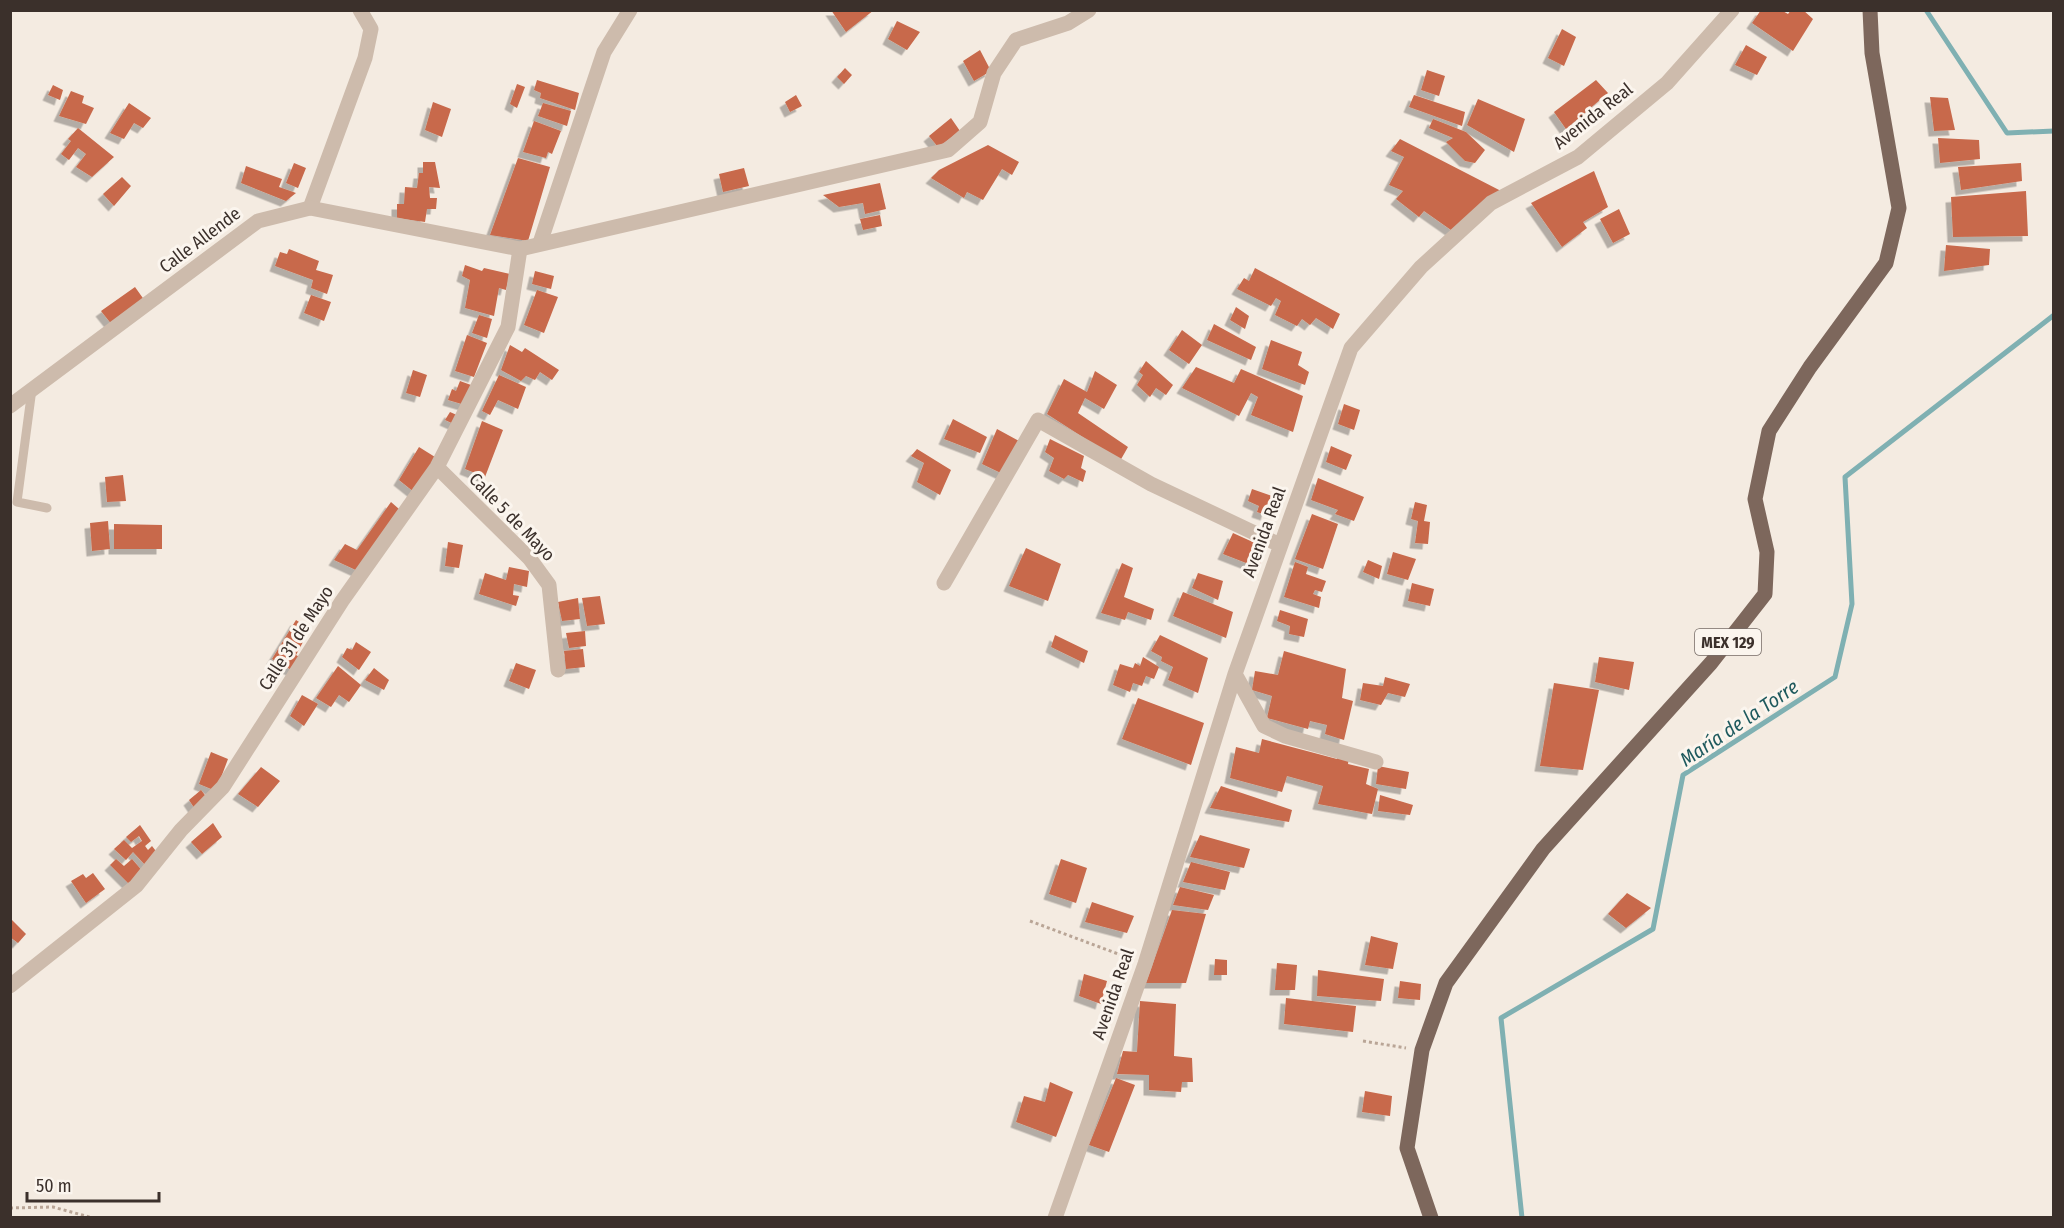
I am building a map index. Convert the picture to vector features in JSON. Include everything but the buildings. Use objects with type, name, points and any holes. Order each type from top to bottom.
[{"type":"main road","name":"MEX 129","points":[[1431,1218],[1407,1148],[1422,1050],[1446,983],[1544,849],[1711,663],[1765,594],[1767,552],[1755,500],[1769,431],[1810,367],[1886,263],[1899,208],[1872,52],[1870,10]]},
{"type":"street","points":[[360,10],[371,29],[365,58],[310,208],[520,249],[948,150],[980,122],[994,73],[1016,40],[1068,23],[1089,10]]},
{"type":"street","points":[[540,243],[604,52],[630,10]]},
{"type":"street","name":"Avenida Real","points":[[1055,1218],[1145,964],[1235,675],[1351,348],[1421,267],[1491,203],[1578,157],[1667,83],[1732,10]]},
{"type":"street","name":"Calle Allende","points":[[10,406],[258,221],[310,208]]},
{"type":"street","name":"Calle 31 de Mayo","points":[[10,986],[136,886],[181,830],[223,787],[342,602],[437,467],[508,327],[520,249]]},
{"type":"street","points":[[944,583],[1038,420],[1151,484],[1280,545]]},
{"type":"street","name":"Calle 5 de Mayo","points":[[437,467],[530,559],[549,585],[558,670]]},
{"type":"street","points":[[1235,675],[1264,726],[1285,736],[1376,762]]},
{"type":"lane","points":[[32,389],[17,502],[47,508]]},
{"type":"path","points":[[1030,921],[1145,964]]},
{"type":"path","points":[[1363,1041],[1422,1050]]},
{"type":"path","points":[[10,1208],[53,1207],[93,1218]]},
{"type":"path","points":[[117,1218],[123,1218]]},
{"type":"waterway","name":"María de la Torre","points":[[1926,10],[2007,133],[2054,131]]},
{"type":"waterway","name":"María de la Torre","points":[[1522,1218],[1501,1018],[1653,929],[1683,775],[1835,677],[1852,604],[1845,477],[2054,315]]}]
